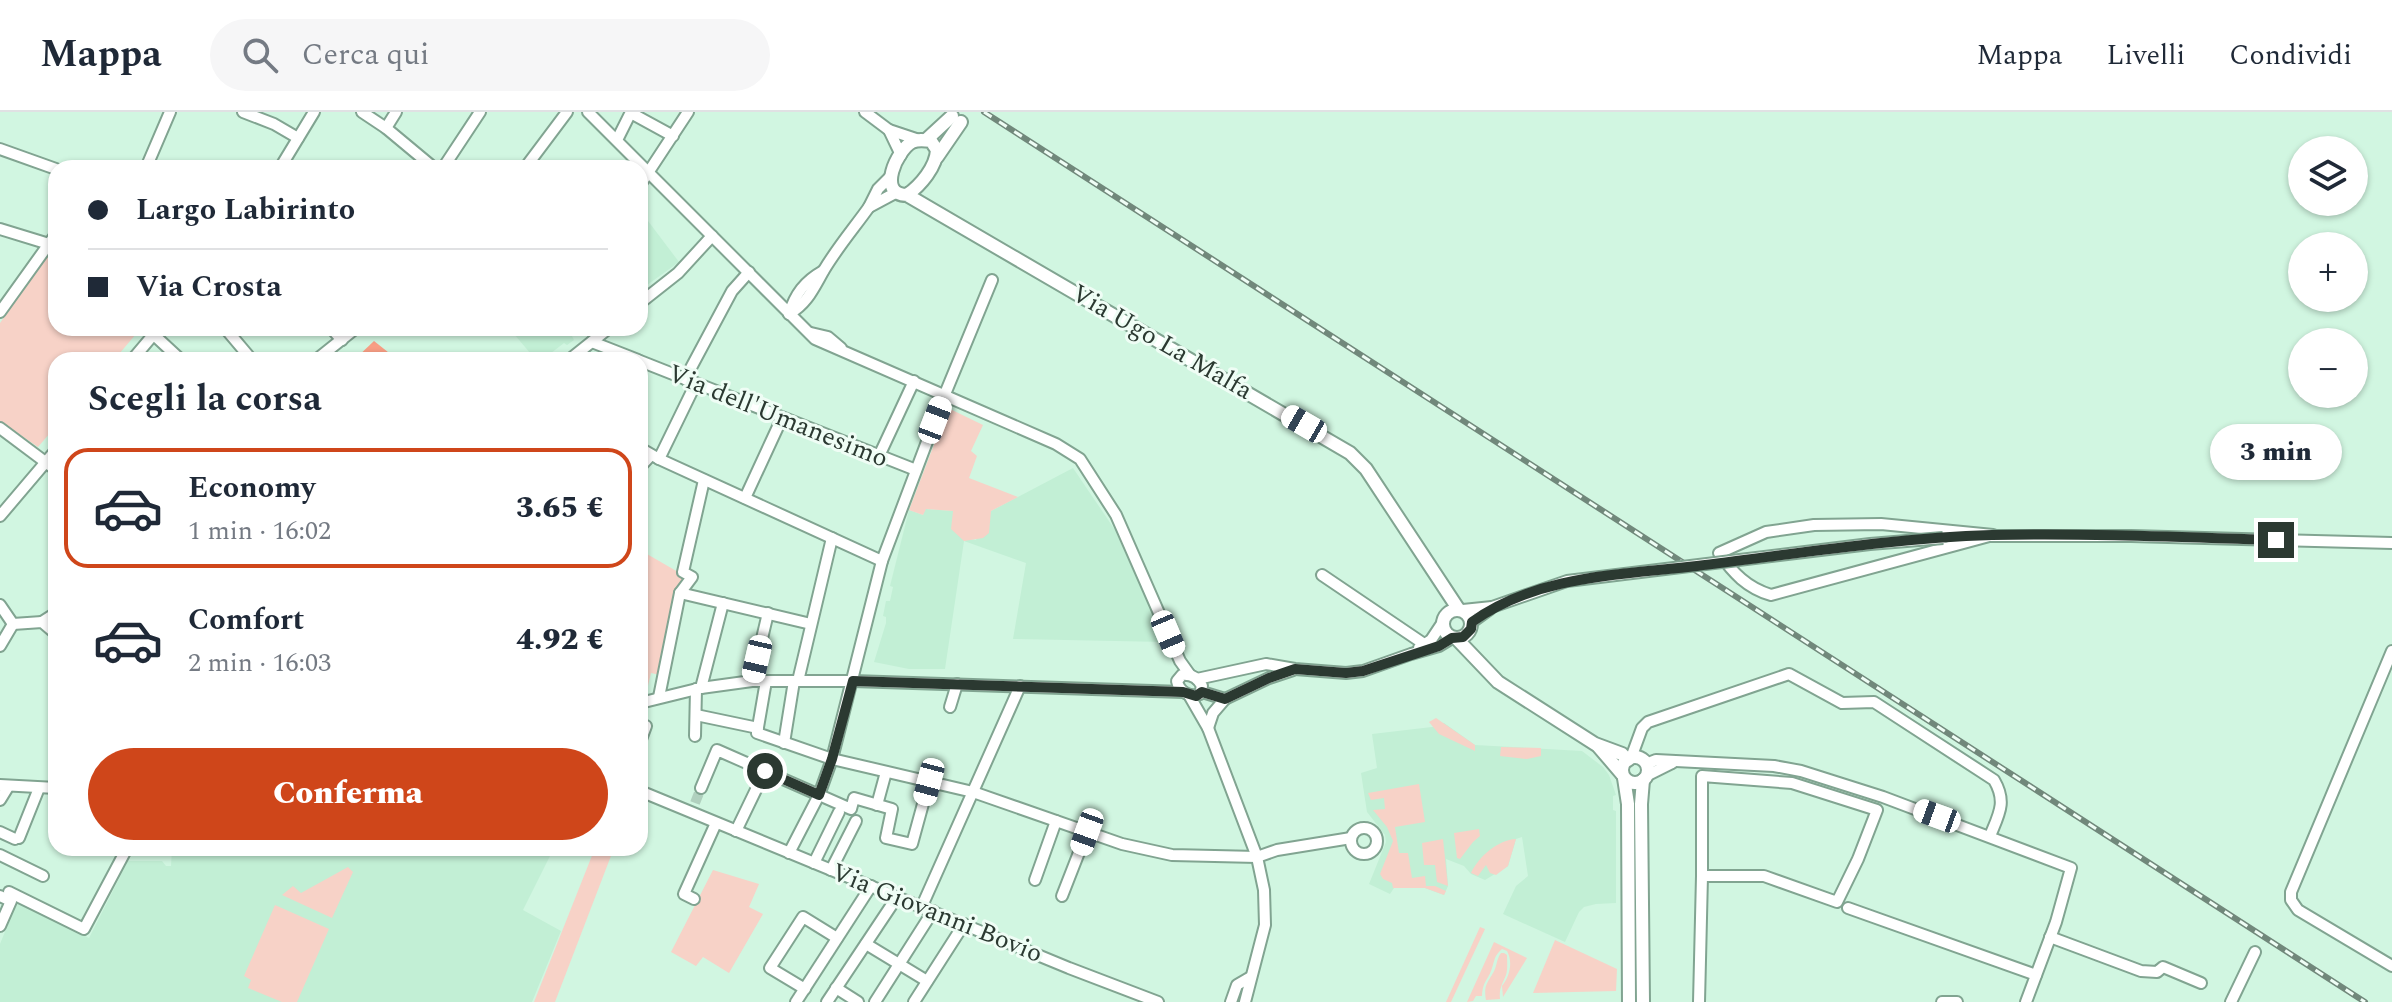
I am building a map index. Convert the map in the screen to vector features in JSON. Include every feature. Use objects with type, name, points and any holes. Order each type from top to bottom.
[{"type":"main road","points":[[957,119],[924,180],[902,194],[891,185],[890,177],[907,145],[922,140],[957,119]]},
{"type":"main road","points":[[922,140],[935,144],[937,157]]},
{"type":"main road","points":[[924,180],[930,208]]},
{"type":"main road","name":"Via Ugo La Malfa","points":[[902,194],[1350,453],[1366,469],[1461,610]]},
{"type":"main road","points":[[1435,572],[1444,630],[1498,682],[1595,744],[1622,754],[1639,766]]},
{"type":"main road","points":[[1443,620],[1451,611],[1461,610],[1469,615],[1480,664]]},
{"type":"main road","points":[[1454,638],[1463,637],[1470,627]]},
{"type":"main road","points":[[1595,744],[1631,783],[1639,766]]},
{"type":"main road","points":[[1629,1002],[1628,804],[1623,766],[1639,766]]},
{"type":"main road","points":[[1639,766],[1643,1002]]},
{"type":"street","points":[[149,160],[170,112]]},
{"type":"street","points":[[243,112],[298,138]]},
{"type":"street","points":[[274,124],[279,112]]},
{"type":"street","points":[[289,160],[314,112]]},
{"type":"street","points":[[362,112],[426,160]]},
{"type":"street","points":[[386,128],[396,112]]},
{"type":"street","points":[[441,160],[480,112]]},
{"type":"street","points":[[531,160],[567,112]]},
{"type":"street","points":[[588,112],[636,160]]},
{"type":"street","points":[[598,121],[606,112]]},
{"type":"street","points":[[617,140],[631,112],[673,136]]},
{"type":"street","points":[[688,112],[649,173],[789,314],[811,333],[828,337],[846,351],[1056,444],[1080,459],[1116,515],[1194,693],[1257,857],[1264,890],[1265,925],[1245,1002]]},
{"type":"street","points":[[865,112],[889,130],[922,140]]},
{"type":"street","points":[[889,130],[901,155]]},
{"type":"street","points":[[0,149],[48,166]]},
{"type":"street","points":[[789,314],[793,301],[808,279],[823,271],[869,207],[878,189],[890,177]]},
{"type":"street","points":[[869,207],[902,194]]},
{"type":"street","points":[[0,229],[48,244]]},
{"type":"street","points":[[648,297],[678,273],[712,236]]},
{"type":"street","points":[[1,309],[48,245]]},
{"type":"street","points":[[648,462],[655,457],[732,291],[749,272]]},
{"type":"street","points":[[789,853],[819,795],[832,759],[882,561],[992,280]]},
{"type":"street","points":[[160,336],[174,352]]},
{"type":"street","points":[[233,336],[246,352]]},
{"type":"street","points":[[338,336],[342,340]]},
{"type":"street","points":[[326,352],[347,336]]},
{"type":"street","points":[[579,352],[599,336]]},
{"type":"street","name":"Via dell'Umanesimo","points":[[592,342],[618,352]]},
{"type":"street","name":"Via dell'Umanesimo","points":[[648,364],[916,470]]},
{"type":"street","points":[[879,456],[914,381]]},
{"type":"street","points":[[745,498],[782,418]]},
{"type":"street","points":[[0,428],[46,461],[0,516]]},
{"type":"street","points":[[648,453],[882,561]]},
{"type":"street","points":[[659,697],[680,593],[692,577],[683,572],[704,480]]},
{"type":"street","points":[[1993,535],[1771,595],[1734,574],[1719,553],[1766,532],[1814,525],[1881,524],[1993,535],[2392,543]]},
{"type":"street","points":[[1461,610],[1492,607],[1567,581],[1870,544],[1993,535]]},
{"type":"street","points":[[784,743],[796,681],[832,538]]},
{"type":"street","points":[[1322,575],[1424,644]]},
{"type":"street","points":[[680,593],[811,624]]},
{"type":"street","points":[[695,736],[698,689],[723,603]]},
{"type":"street","points":[[0,605],[13,624]]},
{"type":"street","points":[[1470,627],[1492,607]]},
{"type":"street","points":[[752,681],[768,613]]},
{"type":"street","points":[[13,624],[42,622],[48,618]]},
{"type":"street","points":[[1411,654],[1431,640],[1443,620]]},
{"type":"street","points":[[42,622],[48,627]]},
{"type":"street","points":[[0,644],[13,624]]},
{"type":"street","points":[[1158,691],[1186,678],[1266,664],[1346,673],[1363,671],[1439,646],[1454,638]]},
{"type":"street","points":[[2392,651],[2291,892],[2291,900],[2298,910],[2392,966]]},
{"type":"street","points":[[1206,724],[1225,699],[1295,669]]},
{"type":"street","points":[[1990,836],[2001,803],[2001,792],[1994,780],[1874,702],[1842,703],[1789,674],[1648,722],[1639,738],[1639,766],[1674,762],[1774,766],[1801,771],[1883,797],[2071,868],[2026,1002]]},
{"type":"street","points":[[1186,678],[1202,686],[1194,693]]},
{"type":"street","points":[[648,700],[752,681],[853,681],[1158,691],[1225,699]]},
{"type":"street","points":[[757,730],[766,681]]},
{"type":"street","points":[[950,707],[957,684]]},
{"type":"street","points":[[875,1002],[899,964],[927,909],[973,792],[1020,686]]},
{"type":"street","points":[[696,715],[757,730],[832,759],[973,792],[1122,844],[1172,855],[1257,857],[1277,850],[1351,838]]},
{"type":"street","points":[[701,788],[717,750],[851,809],[854,798],[892,809],[886,838],[912,844],[929,782]]},
{"type":"street","points":[[736,831],[765,771]]},
{"type":"street","points":[[877,805],[886,772]]},
{"type":"street","points":[[1699,1002],[1702,776],[1792,783],[1877,810],[1837,902],[1764,876],[1702,876]]},
{"type":"street","points":[[0,800],[4,786],[48,788]]},
{"type":"street","points":[[0,832],[17,838],[39,788]]},
{"type":"street","name":"Via Giovanni Bovio","points":[[648,794],[693,808],[716,823],[1158,1002]]},
{"type":"street","points":[[814,863],[839,812]]},
{"type":"street","points":[[831,870],[856,821]]},
{"type":"street","points":[[1035,880],[1056,821]]},
{"type":"street","points":[[694,899],[684,894],[716,823]]},
{"type":"street","points":[[1062,896],[1087,832]]},
{"type":"street","points":[[0,855],[43,876]]},
{"type":"street","points":[[0,926],[7,897],[84,929],[123,856]]},
{"type":"street","points":[[796,1002],[871,886]]},
{"type":"street","points":[[827,1002],[897,897]]},
{"type":"street","points":[[1848,908],[2036,975]]},
{"type":"street","points":[[805,989],[770,968],[803,917],[837,938]]},
{"type":"street","points":[[914,1002],[964,924]]},
{"type":"street","points":[[2050,937],[2141,971],[2157,972],[2163,967],[2201,983]]},
{"type":"street","points":[[866,944],[927,981]]},
{"type":"street","points":[[2231,1002],[2255,952]]},
{"type":"street","points":[[1231,1002],[1237,985],[1249,978]]},
{"type":"street","points":[[836,988],[858,1002]]},
{"type":"street","points":[[1942,1002],[1957,1002]]},
{"type":"shaded area","points":[[648,221],[679,262],[648,284]]},
{"type":"shaded area","points":[[48,255],[48,336],[134,336],[121,352],[48,352],[48,435],[38,447],[0,421],[0,323]]},
{"type":"shaded area","points":[[516,336],[572,336],[574,340],[552,352],[529,352]]},
{"type":"shaded area","points":[[374,341],[388,352],[362,352]]},
{"type":"shaded area","points":[[948,408],[983,425],[971,451],[977,456],[969,478],[1018,497],[991,511],[989,533],[983,538],[964,541],[951,529],[953,511],[926,509],[923,515],[909,510]]},
{"type":"shaded area","points":[[1073,468],[1115,530],[1165,642],[1013,639],[1026,563],[964,541],[945,669],[909,669],[874,662],[886,623],[883,616],[886,601],[890,601],[893,587],[890,586],[909,510],[923,515],[925,509],[953,511],[969,539],[976,540],[991,511]]},
{"type":"shaded area","points":[[648,555],[685,576],[677,589],[660,675],[651,673],[648,686]]},
{"type":"shaded area","points":[[1436,718],[1475,745],[1475,751],[1439,734],[1429,722]]},
{"type":"shaded area","points":[[1444,723],[1475,745],[1582,751],[1609,775],[1616,795],[1613,796],[1613,810],[1616,811],[1616,903],[1584,907],[1565,942],[1503,914],[1516,886],[1528,876],[1522,837],[1516,839],[1508,866],[1485,880],[1446,859],[1448,886],[1444,895],[1425,888],[1394,888],[1390,894],[1369,884],[1386,842],[1385,835],[1367,812],[1361,773],[1377,768],[1372,734]]},
{"type":"shaded area","points":[[1501,747],[1541,748],[1541,756],[1527,759],[1500,756]]},
{"type":"shaded area","points":[[1419,784],[1425,822],[1395,827],[1399,853],[1408,853],[1412,878],[1425,876],[1426,886],[1446,891],[1444,895],[1425,888],[1393,888],[1392,883],[1380,874],[1393,841],[1387,827],[1373,810],[1385,809],[1384,798],[1371,800],[1368,793]]},
{"type":"shaded area","points":[[1479,829],[1480,836],[1460,859],[1457,858],[1454,833]]},
{"type":"shaded area","points":[[1443,839],[1448,886],[1437,882],[1435,865],[1424,865],[1422,843]]},
{"type":"shaded area","points":[[1516,839],[1508,866],[1496,875],[1490,873],[1486,865],[1478,876],[1471,873],[1490,850],[1502,842]]},
{"type":"shaded area","points":[[172,856],[550,856],[523,910],[561,931],[532,1002],[0,1002],[0,944],[17,902],[89,938],[128,861],[162,861],[166,866],[171,866]]},
{"type":"shaded area","points":[[592,856],[611,856],[555,1002],[534,1002]]},
{"type":"shaded area","points":[[348,867],[353,872],[332,918],[282,895],[293,886],[301,893]]},
{"type":"shaded area","points":[[713,870],[759,884],[749,907],[763,914],[729,973],[703,957],[696,966],[671,952]]},
{"type":"shaded area","points":[[275,905],[329,929],[297,1002],[282,1002],[248,988],[251,980],[244,976]]},
{"type":"shaded area","points":[[1480,927],[1485,929],[1451,1002],[1446,1002]]},
{"type":"shaded area","points":[[1555,940],[1617,969],[1616,991],[1533,993]]},
{"type":"shaded area","points":[[1494,942],[1527,958],[1503,997],[1502,986],[1510,964],[1507,951],[1502,949],[1495,958],[1482,996],[1467,1002]]},
{"type":"shaded area","points":[[1501,953],[1507,955],[1507,968],[1500,999],[1486,1000],[1486,986]]},
{"type":"tunnel","points":[[695,803],[701,788]]},
{"type":"railway","points":[[984,112],[2365,1002]]},
{"type":"route","points":[[765,771],[819,795],[853,681],[1183,692],[1196,696],[1202,692],[1225,699],[1295,669],[1346,673],[1363,671],[1439,646],[1452,638],[1466,635],[1472,622],[1492,607],[1567,581],[1870,544],[1993,535],[2276,540]]}]
